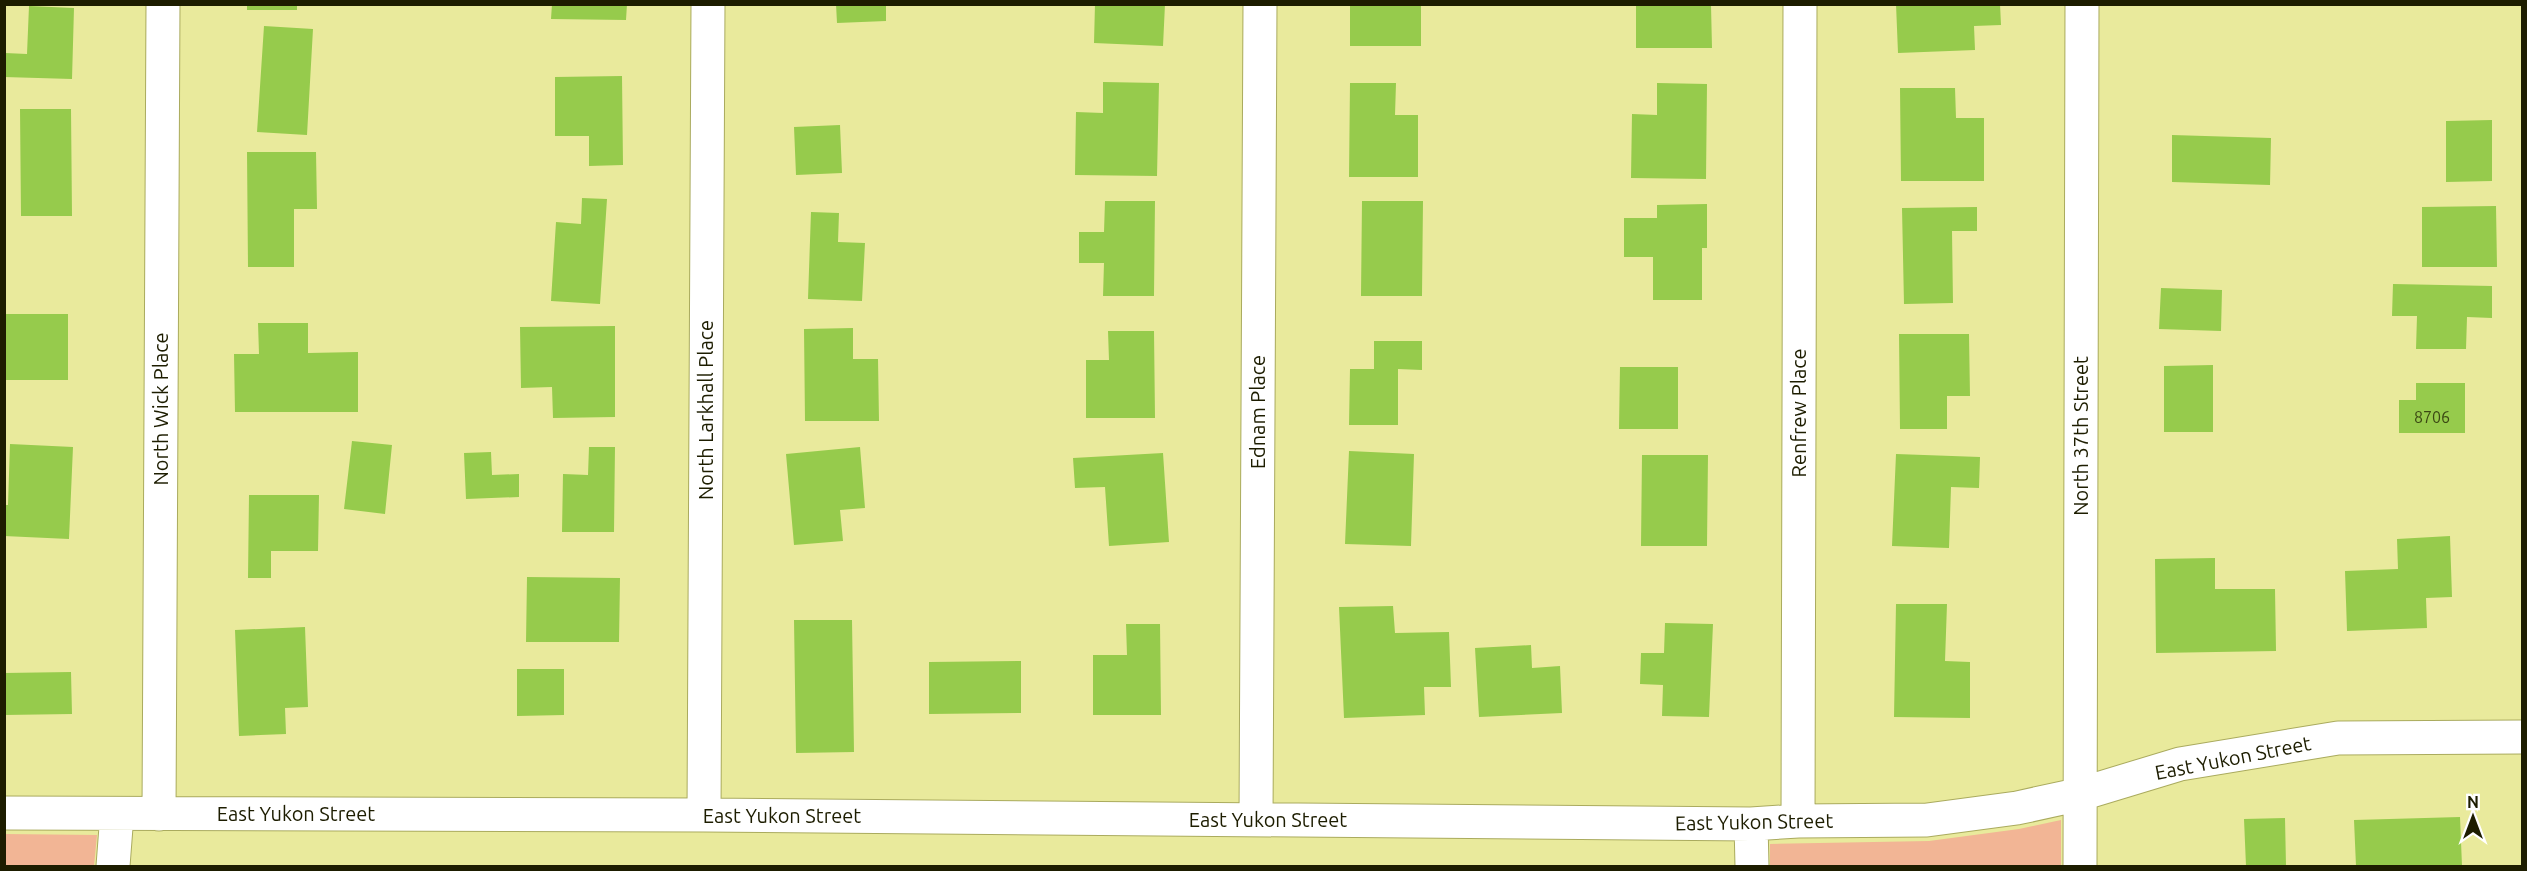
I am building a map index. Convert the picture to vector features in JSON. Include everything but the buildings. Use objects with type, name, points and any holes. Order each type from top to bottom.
[{"type":"street","name":"North Wick Place","points":[[159,814],[163,4]]},
{"type":"street","name":"North Larkhall Place","points":[[704,815],[708,4]]},
{"type":"street","name":"Ednam Place","points":[[1256,820],[1260,4]]},
{"type":"street","name":"Renfrew Place","points":[[1798,821],[1800,4]]},
{"type":"street","name":"North 37th Street","points":[[2080,867],[2082,4]]},
{"type":"street","name":"East Yukon Street","points":[[4,813],[704,815],[1751,824],[1798,821],[1927,820],[2017,808],[2081,794],[2180,764],[2338,738],[2523,737]]},
{"type":"street","points":[[113,867],[117,814]]},
{"type":"street","points":[[1751,824],[1752,867]]},
{"type":"shaded area","points":[[2061,820],[2061,866],[1770,866],[1770,844],[1929,841],[2019,829]]},
{"type":"shaded area","points":[[5,834],[97,835],[94,866],[5,866]]}]
